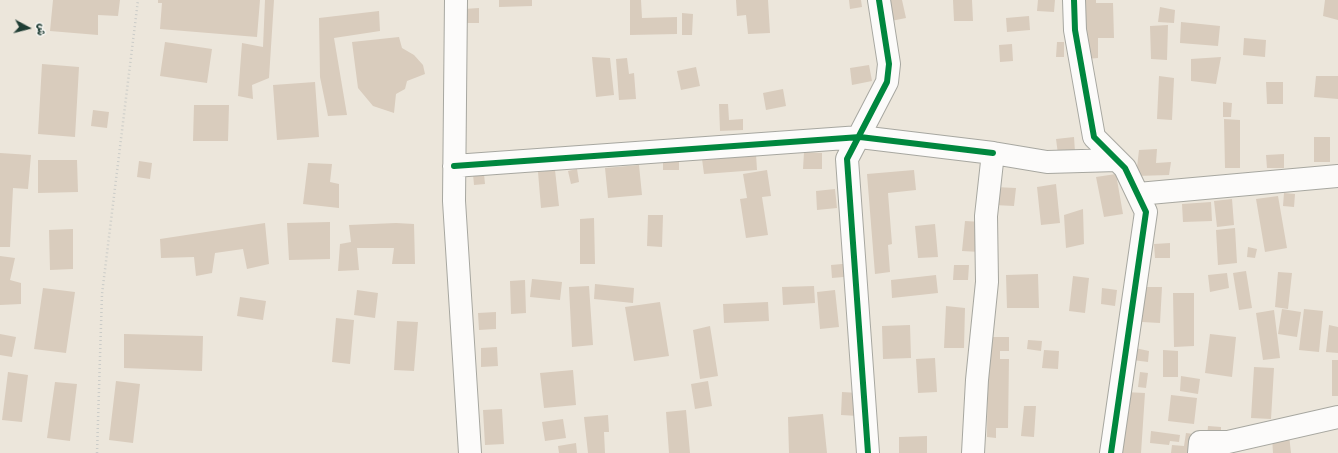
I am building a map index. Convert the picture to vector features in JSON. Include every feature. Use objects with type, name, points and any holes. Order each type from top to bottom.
[{"type":"street","points":[[456,0],[454,202],[470,453]]},
{"type":"street","points":[[868,453],[847,159],[860,137],[887,82],[889,64],[879,0]]},
{"type":"street","points":[[1074,0],[1074,30],[1094,137],[1125,168],[1146,212],[1111,453]]},
{"type":"street","points":[[454,166],[860,137],[993,153],[1047,162],[1117,160]]},
{"type":"street","points":[[973,453],[977,380],[987,282],[986,216],[993,153]]},
{"type":"street","points":[[1138,194],[1338,176]]},
{"type":"street","points":[[1199,453],[1200,442],[1228,442],[1338,417]]},
{"type":"path","points":[[97,453],[102,294],[138,0]]},
{"type":"building","points":[[53,0],[120,0],[118,16],[98,15],[98,35],[50,31]]},
{"type":"building","points":[[158,0],[260,0],[257,37],[160,29],[162,3],[158,3]]},
{"type":"building","points":[[265,0],[274,0],[269,78],[252,85],[253,99],[238,96],[242,43],[263,47]]},
{"type":"building","points":[[499,0],[532,0],[532,6],[499,7]]},
{"type":"building","points":[[630,0],[641,0],[642,18],[677,17],[677,34],[630,35]]},
{"type":"building","points":[[736,0],[768,0],[770,33],[748,34],[746,15],[737,16]]},
{"type":"building","points":[[849,0],[861,0],[862,7],[850,9]]},
{"type":"building","points":[[887,0],[902,0],[906,18],[891,21]]},
{"type":"building","points":[[953,0],[972,0],[973,21],[954,21]]},
{"type":"building","points":[[1038,0],[1055,0],[1054,12],[1037,11]]},
{"type":"building","points":[[1083,0],[1096,0],[1096,3],[1113,3],[1114,38],[1098,38],[1098,58],[1085,59]]},
{"type":"building","points":[[1325,0],[1338,0],[1338,20],[1323,16]]},
{"type":"building","points":[[1160,7],[1175,10],[1174,23],[1158,22]]},
{"type":"building","points":[[479,8],[479,23],[464,23],[464,9]]},
{"type":"building","points":[[379,11],[380,31],[334,38],[347,115],[328,116],[320,77],[319,18]]},
{"type":"building","points":[[682,13],[693,14],[692,35],[682,35]]},
{"type":"building","points":[[1029,16],[1030,30],[1007,32],[1006,18]]},
{"type":"building","points":[[1181,22],[1220,26],[1218,46],[1180,43]]},
{"type":"building","points":[[1168,25],[1167,60],[1151,59],[1150,26]]},
{"type":"building","points":[[399,37],[402,48],[414,55],[423,65],[425,74],[407,81],[405,89],[396,94],[394,113],[373,106],[358,88],[352,42]]},
{"type":"building","points":[[1244,38],[1266,40],[1265,57],[1243,55]]},
{"type":"building","points":[[165,42],[212,49],[207,83],[160,76]]},
{"type":"building","points":[[1057,42],[1064,42],[1064,57],[1056,57]]},
{"type":"building","points":[[1012,44],[1013,61],[1000,62],[999,45]]},
{"type":"building","points":[[592,57],[610,58],[614,95],[596,97]]},
{"type":"building","points":[[1221,57],[1216,84],[1191,81],[1191,59]]},
{"type":"building","points":[[627,58],[629,74],[634,73],[636,99],[619,100],[616,59]]},
{"type":"building","points":[[42,64],[79,67],[75,137],[38,134]]},
{"type":"building","points":[[869,65],[872,81],[852,85],[850,68]]},
{"type":"building","points":[[696,67],[700,86],[681,90],[677,71]]},
{"type":"building","points":[[1159,76],[1174,78],[1172,120],[1157,119]]},
{"type":"building","points":[[1316,76],[1338,76],[1338,99],[1314,97]]},
{"type":"building","points":[[315,82],[319,137],[277,140],[273,85]]},
{"type":"building","points":[[1266,82],[1283,82],[1283,104],[1267,104]]},
{"type":"building","points":[[783,89],[786,106],[766,110],[763,93]]},
{"type":"building","points":[[1223,102],[1232,103],[1231,117],[1223,117]]},
{"type":"building","points":[[719,104],[728,104],[729,120],[743,119],[743,130],[720,131]]},
{"type":"building","points":[[194,105],[229,105],[228,141],[193,141]]},
{"type":"building","points":[[93,110],[109,112],[107,128],[91,126]]},
{"type":"building","points":[[1224,119],[1240,120],[1240,168],[1225,168]]},
{"type":"building","points":[[1074,137],[1075,152],[1058,154],[1056,139]]},
{"type":"building","points":[[1314,137],[1330,137],[1330,162],[1314,162]]},
{"type":"building","points":[[1157,149],[1156,163],[1171,162],[1169,175],[1136,176],[1139,150]]},
{"type":"building","points":[[804,152],[822,153],[822,169],[803,169]]},
{"type":"building","points":[[0,153],[31,155],[28,189],[13,188],[10,247],[0,247]]},
{"type":"building","points":[[756,154],[757,170],[704,174],[702,159]]},
{"type":"building","points":[[1284,154],[1284,168],[1267,168],[1266,155]]},
{"type":"building","points":[[38,160],[77,160],[78,192],[38,193]]},
{"type":"building","points":[[139,161],[152,163],[150,179],[137,177]]},
{"type":"building","points":[[663,161],[679,161],[679,170],[663,170]]},
{"type":"building","points":[[308,163],[332,164],[330,182],[339,184],[339,208],[303,204]]},
{"type":"building","points":[[639,165],[642,195],[608,198],[605,168]]},
{"type":"building","points":[[577,169],[579,182],[571,184],[568,171]]},
{"type":"building","points":[[555,170],[559,206],[541,208],[538,172]]},
{"type":"building","points":[[767,170],[771,196],[762,197],[768,235],[746,238],[740,199],[747,198],[743,174]]},
{"type":"building","points":[[914,170],[916,190],[888,193],[892,244],[888,245],[890,272],[875,274],[867,174]]},
{"type":"building","points":[[473,174],[484,174],[485,184],[474,185]]},
{"type":"building","points":[[1116,174],[1123,214],[1104,217],[1096,177]]},
{"type":"building","points":[[1056,184],[1060,223],[1041,225],[1037,187]]},
{"type":"building","points":[[995,187],[1016,188],[1014,206],[994,205]]},
{"type":"building","points":[[835,189],[837,208],[817,210],[816,191]]},
{"type":"building","points":[[1284,193],[1295,194],[1294,207],[1283,206]]},
{"type":"building","points":[[1278,196],[1287,248],[1265,252],[1256,199]]},
{"type":"building","points":[[1232,199],[1234,225],[1217,227],[1214,201]]},
{"type":"building","points":[[1211,202],[1212,221],[1183,222],[1182,204]]},
{"type":"building","points":[[1083,209],[1084,244],[1066,248],[1064,215]]},
{"type":"building","points":[[648,215],[663,215],[662,247],[647,246]]},
{"type":"building","points":[[594,218],[595,264],[580,264],[580,219]]},
{"type":"building","points":[[965,221],[982,222],[980,252],[962,251]]},
{"type":"building","points":[[330,222],[330,259],[289,260],[287,223]]},
{"type":"building","points":[[265,223],[269,264],[247,269],[243,249],[215,253],[212,273],[196,276],[194,257],[161,258],[160,239]]},
{"type":"building","points":[[396,223],[414,224],[415,264],[392,264],[394,248],[357,248],[359,270],[338,271],[340,244],[351,242],[349,225]]},
{"type":"building","points":[[935,224],[938,257],[918,258],[915,226]]},
{"type":"building","points":[[1235,228],[1237,263],[1218,265],[1216,230]]},
{"type":"building","points":[[73,229],[73,269],[50,270],[49,230]]},
{"type":"building","points":[[1170,243],[1170,258],[1155,258],[1154,244]]},
{"type":"building","points":[[1248,247],[1257,249],[1255,258],[1247,257]]},
{"type":"building","points":[[0,256],[15,258],[10,280],[21,283],[21,304],[0,305]]},
{"type":"building","points":[[853,263],[855,276],[832,278],[831,265]]},
{"type":"building","points":[[954,265],[969,265],[968,280],[953,280]]},
{"type":"building","points":[[1246,271],[1252,308],[1239,310],[1233,273]]},
{"type":"building","points":[[1278,272],[1292,273],[1288,309],[1275,307]]},
{"type":"building","points":[[1227,273],[1229,288],[1210,292],[1208,275]]},
{"type":"building","points":[[1038,274],[1039,308],[1007,308],[1006,275]]},
{"type":"building","points":[[936,275],[938,293],[892,298],[891,280]]},
{"type":"building","points":[[1073,276],[1089,278],[1085,313],[1069,311]]},
{"type":"building","points":[[532,279],[562,282],[560,300],[530,297]]},
{"type":"building","points":[[525,280],[526,313],[511,314],[510,281]]},
{"type":"building","points":[[595,284],[634,288],[633,303],[594,299]]},
{"type":"building","points":[[589,286],[593,345],[572,347],[569,287]]},
{"type":"building","points":[[814,286],[815,303],[783,305],[782,287]]},
{"type":"building","points":[[1143,287],[1162,287],[1160,323],[1142,322]]},
{"type":"building","points":[[43,288],[75,292],[66,353],[34,349]]},
{"type":"building","points":[[1102,288],[1117,290],[1115,306],[1101,304]]},
{"type":"building","points":[[357,290],[378,293],[375,318],[354,315]]},
{"type":"building","points":[[835,290],[839,327],[820,329],[817,292]]},
{"type":"building","points":[[1173,293],[1194,293],[1194,346],[1174,347]]},
{"type":"building","points":[[240,297],[266,301],[263,320],[237,316]]},
{"type":"building","points":[[660,302],[669,356],[634,361],[625,307]]},
{"type":"building","points":[[768,302],[769,321],[724,323],[723,304]]},
{"type":"building","points":[[946,306],[965,308],[964,348],[944,348]]},
{"type":"building","points":[[1282,309],[1301,312],[1297,337],[1278,334]]},
{"type":"building","points":[[1304,309],[1323,311],[1319,352],[1299,350]]},
{"type":"building","points":[[1274,310],[1280,358],[1263,360],[1256,313]]},
{"type":"building","points":[[496,312],[496,329],[479,330],[478,313]]},
{"type":"building","points":[[336,318],[354,320],[350,364],[332,362]]},
{"type":"building","points":[[397,321],[418,322],[414,371],[394,370]]},
{"type":"building","points":[[910,325],[911,358],[883,359],[882,326]]},
{"type":"building","points":[[1329,325],[1338,327],[1338,353],[1326,352]]},
{"type":"building","points":[[710,326],[718,376],[700,379],[693,330]]},
{"type":"building","points":[[0,334],[16,337],[12,357],[0,355]]},
{"type":"building","points":[[124,334],[203,336],[202,371],[124,368]]},
{"type":"building","points":[[1210,334],[1236,337],[1232,377],[1205,373]]},
{"type":"building","points":[[988,337],[1009,337],[1009,351],[1000,351],[1000,359],[1009,359],[1008,428],[996,428],[996,438],[987,437]]},
{"type":"building","points":[[1028,340],[1042,341],[1041,351],[1027,349]]},
{"type":"building","points":[[497,347],[498,366],[481,367],[481,348]]},
{"type":"building","points":[[1135,348],[1149,351],[1148,362],[1133,360]]},
{"type":"building","points":[[1044,350],[1059,351],[1058,369],[1042,368]]},
{"type":"building","points":[[1163,350],[1178,351],[1178,377],[1163,377]]},
{"type":"building","points":[[935,358],[937,392],[918,393],[916,359]]},
{"type":"building","points":[[1332,360],[1338,360],[1338,396],[1332,396]]},
{"type":"building","points":[[1254,367],[1274,368],[1271,419],[1251,418]]},
{"type":"building","points":[[573,370],[576,405],[544,408],[540,373]]},
{"type":"building","points":[[8,372],[28,375],[22,422],[2,420]]},
{"type":"building","points":[[1140,372],[1148,373],[1146,388],[1138,387]]},
{"type":"building","points":[[1181,376],[1200,379],[1198,394],[1180,391]]},
{"type":"building","points":[[116,381],[140,384],[133,443],[109,440]]},
{"type":"building","points":[[708,381],[712,406],[695,409],[691,384]]},
{"type":"building","points":[[55,382],[77,384],[70,441],[47,438]]},
{"type":"building","points":[[842,392],[859,393],[858,416],[841,415]]},
{"type":"building","points":[[1124,392],[1145,393],[1141,453],[1120,453]]},
{"type":"building","points":[[1171,395],[1197,398],[1194,424],[1168,421]]},
{"type":"building","points":[[1024,406],[1036,406],[1034,437],[1021,436]]},
{"type":"building","points":[[502,409],[504,444],[485,445],[483,410]]},
{"type":"building","points":[[686,410],[690,453],[669,453],[666,412]]},
{"type":"building","points":[[823,414],[827,453],[789,453],[788,417]]},
{"type":"building","points":[[608,415],[609,432],[604,432],[605,453],[588,453],[584,417]]},
{"type":"building","points":[[563,419],[566,438],[545,441],[542,422]]},
{"type":"building","points":[[1208,426],[1221,427],[1221,439],[1207,438]]},
{"type":"building","points":[[1151,431],[1180,435],[1179,442],[1170,441],[1169,445],[1150,443]]},
{"type":"building","points":[[1186,433],[1194,434],[1192,453],[1171,453],[1172,445],[1184,446]]},
{"type":"building","points":[[1289,435],[1291,453],[1273,453],[1272,437]]},
{"type":"building","points":[[927,436],[927,453],[899,453],[899,437]]},
{"type":"building","points":[[576,443],[577,453],[559,453],[558,446]]},
{"type":"cycle path","points":[[868,453],[847,159],[887,82],[889,64],[879,0]]},
{"type":"cycle path","points":[[1074,0],[1075,30],[1094,137],[1125,168],[1146,212],[1111,453]]},
{"type":"cycle path","points":[[454,166],[860,137],[993,153]]}]
